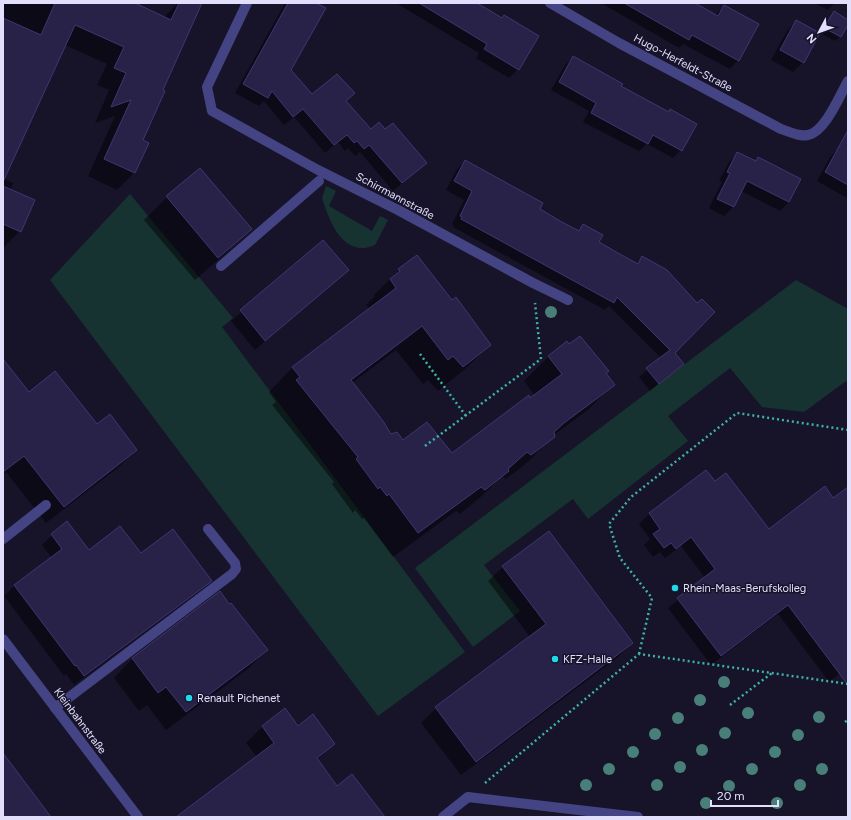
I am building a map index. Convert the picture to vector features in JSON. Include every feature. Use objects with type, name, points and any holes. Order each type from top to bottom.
[{"type":"street","name":"Schirrmannstraße","points":[[247,3],[207,87],[212,111],[318,170],[568,300]]},
{"type":"street","name":"Hugo-Herfeldt-Straße","points":[[550,3],[619,43],[781,129],[798,135],[809,135],[825,122],[848,81]]},
{"type":"street","points":[[221,266],[319,181]]},
{"type":"street","points":[[3,539],[46,505]]},
{"type":"street","points":[[55,708],[232,574],[236,569],[235,563],[208,529]]},
{"type":"street","name":"Kleinbahnstraße","points":[[3,639],[138,817]]},
{"type":"street","points":[[443,817],[468,797],[638,817]]},
{"type":"path","points":[[425,446],[541,359],[533,283]]},
{"type":"path","points":[[420,354],[466,416]]},
{"type":"path","points":[[468,797],[638,654],[652,598],[620,558],[609,524],[630,497],[737,413],[848,430]]},
{"type":"path","points":[[638,654],[848,684]]},
{"type":"path","points":[[730,705],[772,673]]},
{"type":"green space","points":[[326,186],[336,191],[329,206],[372,231],[380,216],[388,220],[375,245],[364,248],[354,247],[347,243],[335,230],[322,198]]},
{"type":"green space","points":[[130,194],[233,318],[222,327],[465,652],[378,716],[50,280]]},
{"type":"green space","points":[[796,280],[848,309],[848,383],[846,381],[804,412],[762,407],[730,368],[668,416],[688,441],[588,519],[573,499],[484,565],[520,611],[473,647],[415,568]]},
{"type":"building","points":[[55,3],[135,3],[171,20],[179,3],[202,3],[163,90],[165,91],[143,140],[149,143],[135,173],[104,159],[131,100],[111,107],[126,73],[114,68],[124,47],[75,25],[3,182],[3,18],[41,35]]},
{"type":"building","points":[[288,3],[316,3],[326,8],[291,70],[312,94],[337,74],[355,93],[346,101],[371,129],[379,122],[385,129],[393,123],[427,163],[402,183],[369,145],[364,149],[357,141],[354,143],[347,135],[334,145],[303,109],[293,117],[272,91],[268,98],[243,84]]},
{"type":"building","points":[[419,3],[477,3],[502,18],[504,15],[539,36],[519,70],[484,49],[487,44]]},
{"type":"building","points":[[624,3],[695,3],[718,16],[724,5],[759,24],[739,61],[692,35],[689,40]]},
{"type":"building","points":[[834,11],[848,20],[848,25],[841,37],[824,28]]},
{"type":"building","points":[[796,20],[820,33],[804,63],[780,50]]},
{"type":"building","points":[[573,56],[623,84],[621,86],[669,112],[670,109],[697,124],[682,151],[653,135],[648,144],[591,113],[596,103],[559,82]]},
{"type":"building","points":[[848,130],[848,185],[825,172]]},
{"type":"building","points":[[737,152],[756,161],[758,157],[801,179],[789,202],[747,181],[734,207],[717,199],[730,173],[727,172]]},
{"type":"building","points":[[465,160],[543,203],[540,209],[560,221],[579,231],[583,224],[603,235],[599,242],[638,264],[642,256],[667,270],[697,303],[702,299],[715,312],[675,353],[684,364],[659,384],[646,368],[670,350],[617,297],[614,303],[461,219],[462,217],[460,216],[472,191],[454,181]]},
{"type":"building","points":[[200,168],[252,229],[218,258],[166,196]]},
{"type":"building","points":[[3,186],[35,200],[21,232],[3,224]]},
{"type":"building","points":[[323,240],[349,270],[265,341],[240,310]]},
{"type":"building","points":[[417,255],[452,300],[456,297],[491,345],[463,367],[453,356],[448,360],[422,326],[351,380],[383,421],[391,434],[397,432],[403,440],[427,422],[452,453],[529,395],[530,398],[562,374],[548,356],[567,341],[569,344],[580,336],[609,371],[606,373],[615,385],[564,423],[554,432],[555,437],[531,455],[527,452],[508,469],[509,471],[485,490],[481,487],[418,533],[389,494],[387,496],[380,487],[378,489],[356,459],[358,457],[296,380],[300,377],[292,367],[396,288],[390,279],[400,271],[398,269]]},
{"type":"building","points":[[3,359],[29,392],[55,371],[97,424],[110,414],[137,450],[64,507],[24,456],[3,472]]},
{"type":"building","points":[[706,470],[715,481],[726,473],[769,529],[825,486],[833,498],[848,487],[848,685],[788,605],[721,656],[677,598],[715,569],[691,537],[676,549],[671,543],[664,548],[653,534],[660,529],[649,513]]},
{"type":"building","points":[[67,521],[89,550],[120,526],[141,553],[173,529],[212,581],[84,676],[14,585],[62,549],[51,534]]},
{"type":"building","name":"KFZ-Halle","points":[[549,531],[633,643],[476,762],[435,707],[546,624],[502,566]]},
{"type":"building","points":[[220,591],[229,604],[231,603],[268,650],[186,712],[166,687],[158,693],[132,658]]},
{"type":"building","points":[[285,708],[298,726],[313,714],[335,744],[317,758],[337,786],[352,774],[385,817],[176,817],[274,743],[262,726]]},
{"type":"building","points":[[3,753],[51,817],[3,817]]},
{"type":"place","name":"Rhein-Maas-Berufskolleg","points":[[675,588]]},
{"type":"place","name":"KFZ-Halle","points":[[555,659]]},
{"type":"place","name":"Renault Pichenet","points":[[189,698]]}]
